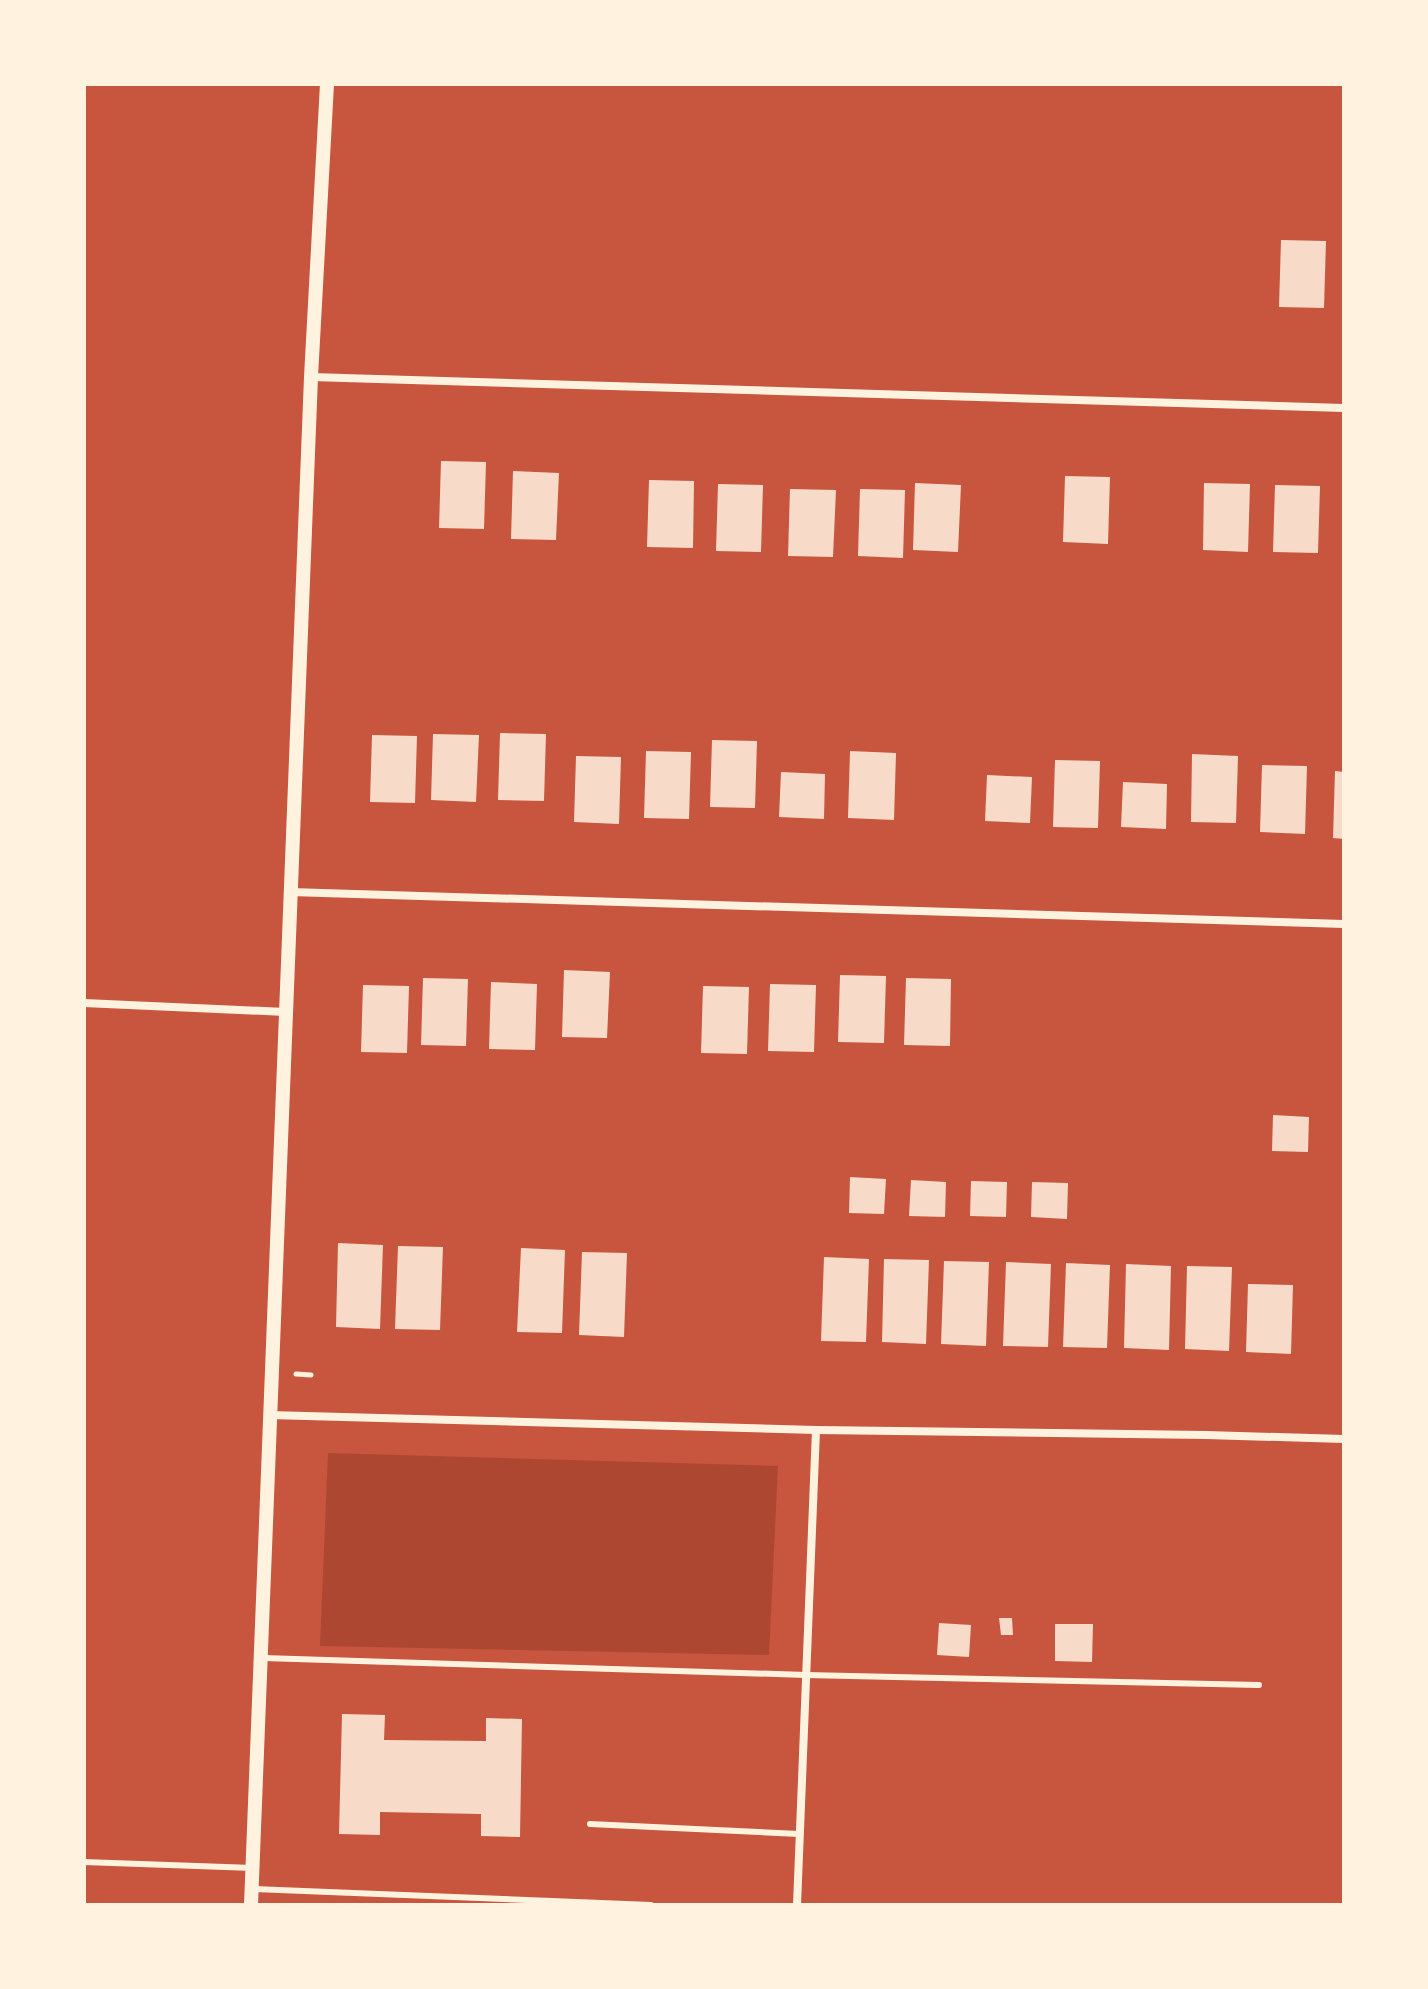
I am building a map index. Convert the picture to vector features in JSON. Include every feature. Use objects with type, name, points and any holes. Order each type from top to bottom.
[{"type":"street","points":[[251,1905],[311,377],[327,84]]},
{"type":"street","points":[[311,377],[1344,408]]},
{"type":"street","points":[[290,892],[1344,924]]},
{"type":"street","points":[[84,1003],[285,1012]]},
{"type":"street","points":[[269,1415],[816,1430],[1344,1439]]},
{"type":"street","points":[[797,1905],[816,1430]]},
{"type":"lane","points":[[260,1658],[1259,1685]]},
{"type":"lane","points":[[590,1824],[799,1834]]},
{"type":"lane","points":[[84,1862],[253,1868]]},
{"type":"lane","points":[[251,1889],[651,1905]]},
{"type":"shaded area","points":[[328,1453],[778,1466],[769,1655],[320,1646]]},
{"type":"building","points":[[1281,240],[1326,241],[1324,308],[1279,307]]},
{"type":"building","points":[[441,461],[486,462],[484,529],[439,528]]},
{"type":"building","points":[[513,471],[559,473],[556,540],[511,539]]},
{"type":"building","points":[[1065,476],[1110,477],[1108,544],[1063,542]]},
{"type":"building","points":[[649,480],[694,481],[693,548],[647,547]]},
{"type":"building","points":[[915,483],[961,485],[958,552],[913,550]]},
{"type":"building","points":[[1204,483],[1250,484],[1248,552],[1203,550]]},
{"type":"building","points":[[718,484],[763,485],[761,552],[716,551]]},
{"type":"building","points":[[1275,485],[1320,486],[1318,553],[1273,552]]},
{"type":"building","points":[[790,489],[836,490],[833,557],[788,556]]},
{"type":"building","points":[[860,489],[905,490],[903,558],[858,556]]},
{"type":"building","points":[[500,733],[546,734],[544,801],[498,800]]},
{"type":"building","points":[[433,734],[479,735],[476,802],[431,800]]},
{"type":"building","points":[[372,735],[417,736],[415,803],[370,802]]},
{"type":"building","points":[[712,740],[757,741],[755,808],[710,807]]},
{"type":"building","points":[[646,751],[691,752],[689,819],[644,818]]},
{"type":"building","points":[[850,751],[896,753],[894,820],[848,818]]},
{"type":"building","points":[[1192,754],[1238,756],[1236,823],[1191,822]]},
{"type":"building","points":[[576,756],[621,757],[619,824],[574,822]]},
{"type":"building","points":[[1055,760],[1100,761],[1098,828],[1053,827]]},
{"type":"building","points":[[1262,765],[1307,766],[1305,834],[1260,832]]},
{"type":"building","points":[[1335,771],[1344,772],[1344,839],[1333,838]]},
{"type":"building","points":[[781,772],[825,774],[824,819],[779,817]]},
{"type":"building","points":[[987,775],[1032,777],[1030,823],[985,821]]},
{"type":"building","points":[[1123,782],[1167,784],[1166,829],[1121,827]]},
{"type":"building","points":[[564,970],[610,972],[607,1038],[562,1037]]},
{"type":"building","points":[[840,975],[886,976],[884,1043],[838,1042]]},
{"type":"building","points":[[423,978],[468,979],[466,1046],[421,1045]]},
{"type":"building","points":[[906,978],[951,979],[950,1046],[904,1045]]},
{"type":"building","points":[[491,982],[537,984],[535,1050],[489,1049]]},
{"type":"building","points":[[770,984],[816,985],[814,1052],[768,1051]]},
{"type":"building","points":[[363,985],[409,986],[407,1053],[361,1052]]},
{"type":"building","points":[[703,986],[749,987],[747,1054],[701,1053]]},
{"type":"building","points":[[1273,1115],[1309,1117],[1308,1152],[1272,1151]]},
{"type":"building","points":[[850,1177],[886,1179],[884,1214],[849,1213]]},
{"type":"building","points":[[911,1180],[946,1182],[945,1217],[909,1216]]},
{"type":"building","points":[[971,1181],[1007,1182],[1006,1217],[970,1216]]},
{"type":"building","points":[[1032,1182],[1068,1183],[1067,1219],[1031,1217]]},
{"type":"building","points":[[338,1243],[383,1245],[380,1329],[336,1327]]},
{"type":"building","points":[[398,1246],[443,1247],[440,1330],[395,1329]]},
{"type":"building","points":[[521,1248],[565,1250],[562,1333],[517,1332]]},
{"type":"building","points":[[582,1252],[627,1253],[624,1337],[579,1335]]},
{"type":"building","points":[[824,1257],[869,1259],[866,1342],[821,1341]]},
{"type":"building","points":[[884,1259],[929,1260],[926,1344],[882,1342]]},
{"type":"building","points":[[944,1261],[989,1262],[986,1346],[941,1344]]},
{"type":"building","points":[[1006,1262],[1051,1264],[1048,1347],[1003,1346]]},
{"type":"building","points":[[1066,1263],[1110,1265],[1107,1348],[1063,1347]]},
{"type":"building","points":[[1126,1264],[1171,1266],[1169,1350],[1124,1348]]},
{"type":"building","points":[[1187,1266],[1232,1267],[1229,1351],[1185,1349]]},
{"type":"building","points":[[1248,1284],[1293,1285],[1291,1354],[1246,1352]]},
{"type":"building","points":[[999,1618],[1012,1618],[1013,1635],[1001,1635]]},
{"type":"building","points":[[939,1623],[971,1625],[969,1657],[937,1655]]},
{"type":"building","points":[[1055,1624],[1093,1624],[1092,1662],[1055,1661]]},
{"type":"building","points":[[342,1714],[385,1715],[384,1740],[486,1741],[486,1718],[522,1719],[520,1837],[481,1836],[481,1814],[380,1812],[380,1835],[339,1834]]}]
